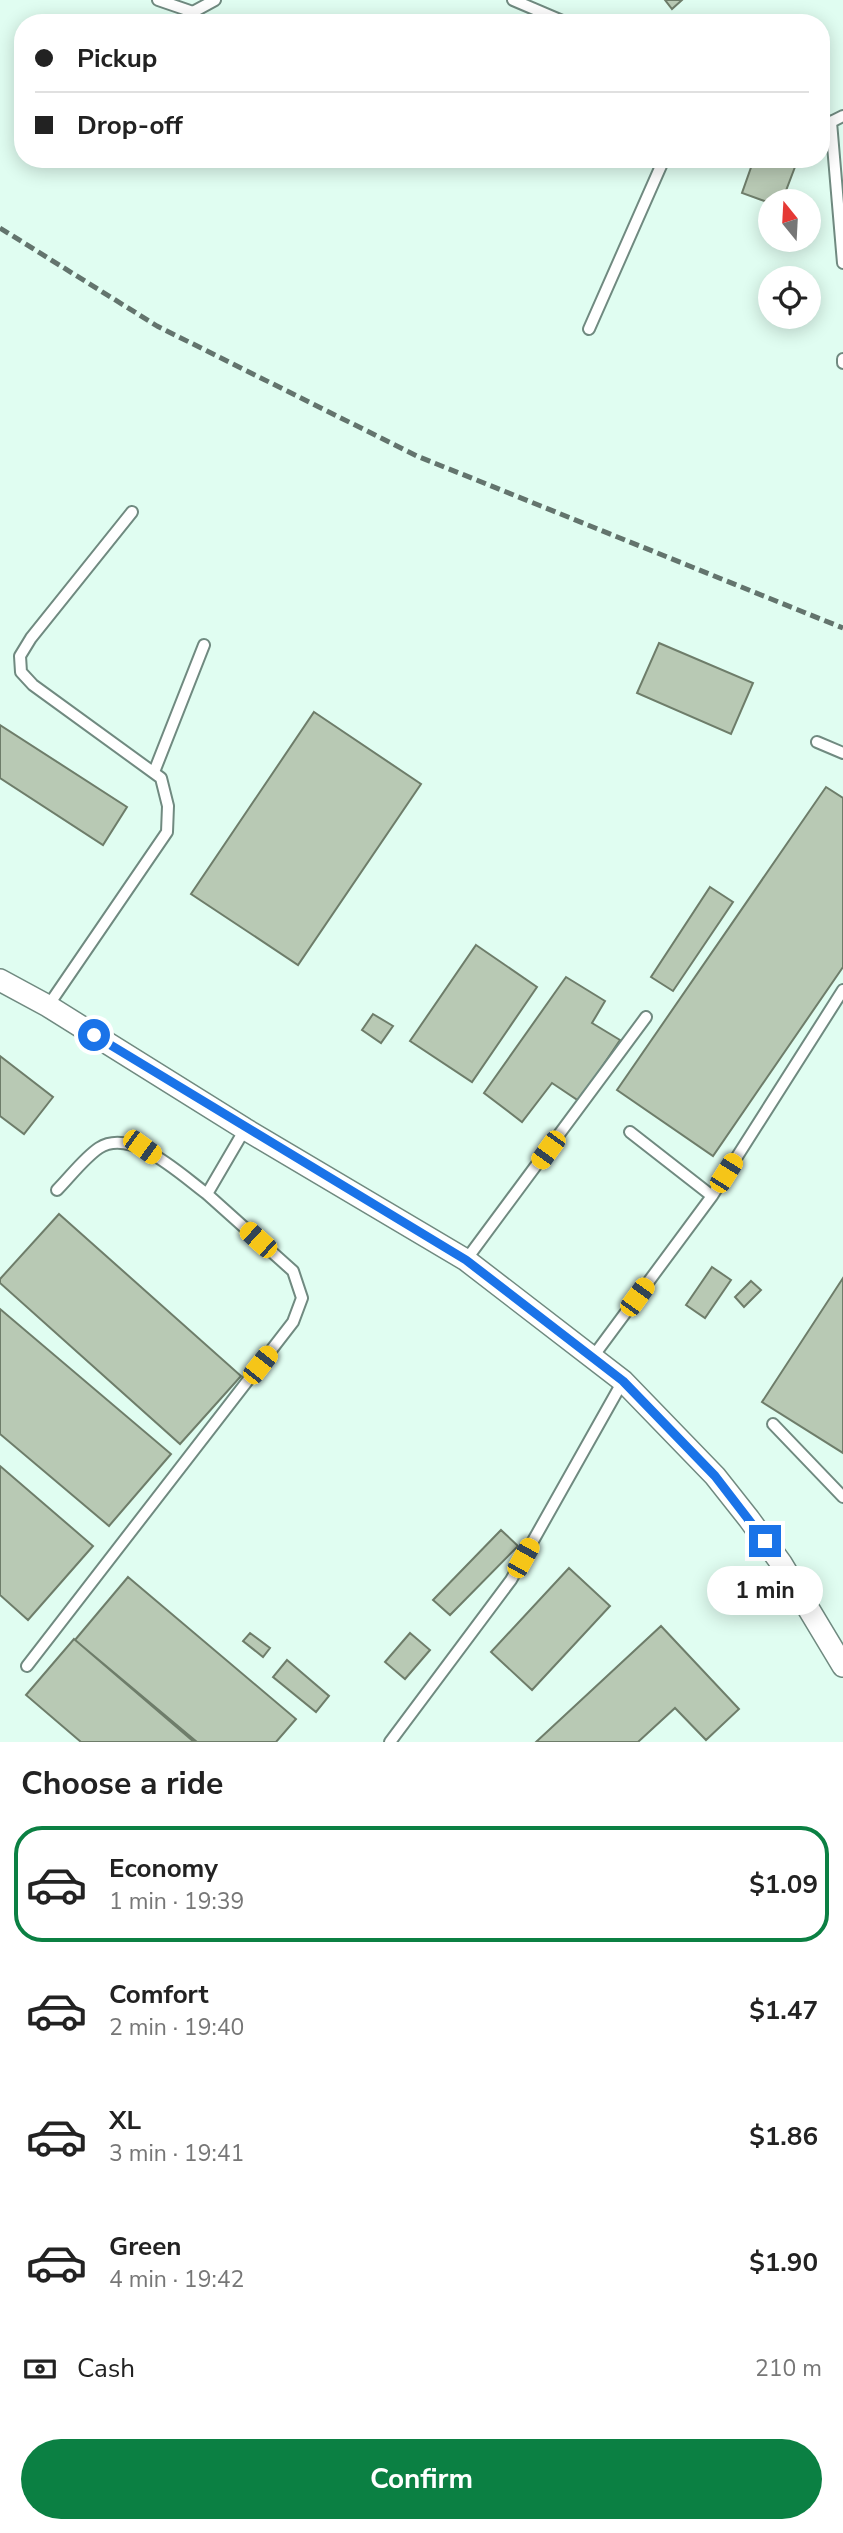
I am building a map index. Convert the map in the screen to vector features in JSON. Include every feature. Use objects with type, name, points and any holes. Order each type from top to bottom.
[{"type":"street","points":[[0,981],[48,1006],[245,1129],[466,1260],[623,1381],[715,1476],[749,1519],[781,1563],[843,1666]]},
{"type":"lane","points":[[158,0],[193,12],[215,0]]},
{"type":"lane","points":[[513,0],[545,14]]},
{"type":"lane","points":[[830,154],[843,263]]},
{"type":"lane","points":[[589,329],[660,168]]},
{"type":"lane","points":[[48,1006],[167,832],[168,806],[161,778],[33,685],[21,672],[20,656],[31,638],[132,512]]},
{"type":"lane","points":[[153,772],[204,645]]},
{"type":"lane","points":[[817,742],[843,753]]},
{"type":"lane","points":[[592,1358],[712,1196],[843,990]]},
{"type":"lane","points":[[466,1260],[646,1017]]},
{"type":"lane","points":[[206,1194],[245,1129]]},
{"type":"lane","points":[[630,1132],[712,1196]]},
{"type":"lane","points":[[27,1666],[293,1322],[302,1298],[293,1270],[206,1194],[142,1147],[114,1142],[99,1148],[57,1190]]},
{"type":"lane","points":[[390,1742],[511,1580],[623,1381]]},
{"type":"lane","points":[[773,1424],[843,1497]]},
{"type":"building","points":[[665,0],[682,0],[672,9]]},
{"type":"building","points":[[751,168],[795,168],[787,189],[758,189],[758,199],[742,193]]},
{"type":"building","points":[[659,643],[753,683],[731,734],[637,693]]},
{"type":"building","points":[[314,712],[421,784],[298,965],[191,894]]},
{"type":"building","points":[[0,725],[127,807],[103,845],[0,778]]},
{"type":"building","points":[[826,787],[843,798],[843,967],[713,1156],[617,1090]]},
{"type":"building","points":[[710,887],[733,902],[673,991],[651,977]]},
{"type":"building","points":[[476,945],[537,987],[472,1082],[410,1041]]},
{"type":"building","points":[[566,977],[605,1001],[592,1023],[620,1040],[579,1101],[552,1083],[522,1122],[484,1093]]},
{"type":"building","points":[[373,1014],[393,1026],[381,1043],[362,1030]]},
{"type":"building","points":[[0,1056],[53,1097],[24,1134],[0,1116]]},
{"type":"building","points":[[59,1214],[241,1376],[180,1444],[0,1283],[0,1279]]},
{"type":"building","points":[[712,1267],[731,1280],[705,1318],[686,1305]]},
{"type":"building","points":[[843,1278],[843,1453],[762,1402]]},
{"type":"building","points":[[751,1281],[761,1290],[744,1307],[735,1297]]},
{"type":"building","points":[[0,1309],[171,1454],[109,1526],[0,1434]]},
{"type":"building","points":[[0,1466],[93,1546],[28,1620],[0,1595]]},
{"type":"building","points":[[501,1530],[518,1546],[450,1615],[433,1600]]},
{"type":"building","points":[[569,1568],[610,1606],[532,1690],[491,1652]]},
{"type":"building","points":[[128,1577],[296,1719],[276,1742],[197,1742],[75,1640]]},
{"type":"building","points":[[661,1626],[739,1709],[706,1740],[675,1708],[638,1742],[536,1742]]},
{"type":"building","points":[[250,1633],[270,1648],[263,1657],[243,1641]]},
{"type":"building","points":[[410,1633],[430,1650],[405,1679],[385,1662]]},
{"type":"building","points":[[74,1639],[194,1742],[81,1742],[26,1695]]},
{"type":"building","points":[[287,1660],[329,1696],[316,1712],[273,1677]]},
{"type":"railway","points":[[0,228],[157,326],[417,456],[843,628]]},
{"type":"route","points":[[94,1035],[245,1129],[466,1260],[623,1381],[715,1476],[765,1541]]}]
